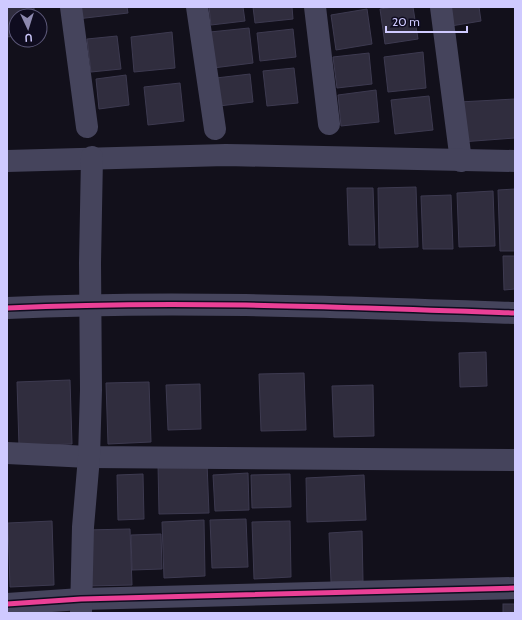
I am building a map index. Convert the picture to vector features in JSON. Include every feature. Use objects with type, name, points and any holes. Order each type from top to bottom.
[{"type":"street","points":[[71,7],[87,127]]},
{"type":"street","points":[[197,7],[215,129]]},
{"type":"street","points":[[315,7],[329,124]]},
{"type":"street","points":[[441,7],[461,161]]},
{"type":"street","points":[[7,161],[92,157],[226,155],[515,162]]},
{"type":"street","points":[[81,606],[83,527],[89,457],[92,157]]},
{"type":"street","points":[[7,308],[91,304],[299,306],[515,313]]},
{"type":"street","points":[[7,453],[89,457],[515,460]]},
{"type":"street","points":[[7,604],[81,606],[515,588]]},
{"type":"building","points":[[7,7],[34,7],[8,8],[7,37]]},
{"type":"building","points":[[76,7],[127,7],[128,13],[77,19]]},
{"type":"building","points":[[209,7],[243,7],[245,21],[211,25]]},
{"type":"building","points":[[253,7],[292,7],[293,19],[255,23]]},
{"type":"building","points":[[393,7],[413,7],[418,39],[385,44],[380,9]]},
{"type":"building","points":[[448,7],[479,7],[481,21],[451,26]]},
{"type":"building","points":[[367,9],[372,44],[336,50],[331,15]]},
{"type":"building","points":[[249,28],[253,63],[213,68],[210,32]]},
{"type":"building","points":[[293,29],[296,57],[260,61],[257,33]]},
{"type":"building","points":[[172,32],[175,68],[134,72],[131,37]]},
{"type":"building","points":[[117,36],[121,69],[91,72],[87,39]]},
{"type":"building","points":[[423,52],[426,88],[388,92],[384,57]]},
{"type":"building","points":[[369,53],[372,84],[337,88],[333,57]]},
{"type":"building","points":[[294,68],[298,103],[267,106],[263,71]]},
{"type":"building","points":[[250,74],[253,102],[219,106],[216,78]]},
{"type":"building","points":[[126,75],[129,105],[99,109],[96,79]]},
{"type":"building","points":[[180,83],[184,121],[148,125],[144,87]]},
{"type":"building","points":[[376,90],[379,122],[341,126],[338,95]]},
{"type":"building","points":[[429,96],[433,130],[395,134],[391,100]]},
{"type":"building","points":[[515,99],[515,138],[461,142],[459,102]]},
{"type":"building","points":[[416,187],[418,247],[379,248],[378,188]]},
{"type":"building","points":[[347,188],[373,188],[375,245],[349,245]]},
{"type":"building","points":[[515,189],[515,251],[500,251],[498,190]]},
{"type":"building","points":[[493,191],[495,246],[459,247],[457,193]]},
{"type":"building","points":[[451,195],[453,249],[423,249],[421,196]]},
{"type":"building","points":[[503,256],[515,256],[515,289],[504,290]]},
{"type":"building","points":[[486,352],[487,386],[460,387],[459,353]]},
{"type":"building","points":[[304,373],[306,430],[261,431],[259,374]]},
{"type":"building","points":[[70,380],[72,444],[19,446],[17,382]]},
{"type":"building","points":[[149,382],[151,442],[108,444],[106,383]]},
{"type":"building","points":[[200,384],[201,429],[168,430],[166,385]]},
{"type":"building","points":[[373,385],[374,436],[334,437],[332,386]]},
{"type":"building","points":[[207,463],[209,513],[159,514],[158,464]]},
{"type":"building","points":[[248,473],[249,510],[215,511],[213,475]]},
{"type":"building","points":[[143,474],[144,519],[118,520],[117,475]]},
{"type":"building","points":[[290,474],[291,507],[252,508],[251,475]]},
{"type":"building","points":[[364,475],[366,520],[307,522],[306,478]]},
{"type":"building","points":[[246,519],[248,567],[212,568],[210,520]]},
{"type":"building","points":[[204,520],[205,576],[164,578],[162,522]]},
{"type":"building","points":[[52,521],[54,585],[10,587],[8,523]]},
{"type":"building","points":[[290,521],[291,577],[254,579],[252,522]]},
{"type":"building","points":[[130,529],[132,585],[87,586],[85,530]]},
{"type":"building","points":[[362,531],[363,581],[331,582],[329,533]]},
{"type":"building","points":[[161,534],[162,569],[132,570],[131,535]]},
{"type":"building","points":[[503,604],[515,604],[515,613],[503,613]]},
{"type":"cycle path","points":[[7,308],[197,304],[515,313]]},
{"type":"cycle path","points":[[7,604],[81,599],[515,588]]}]
